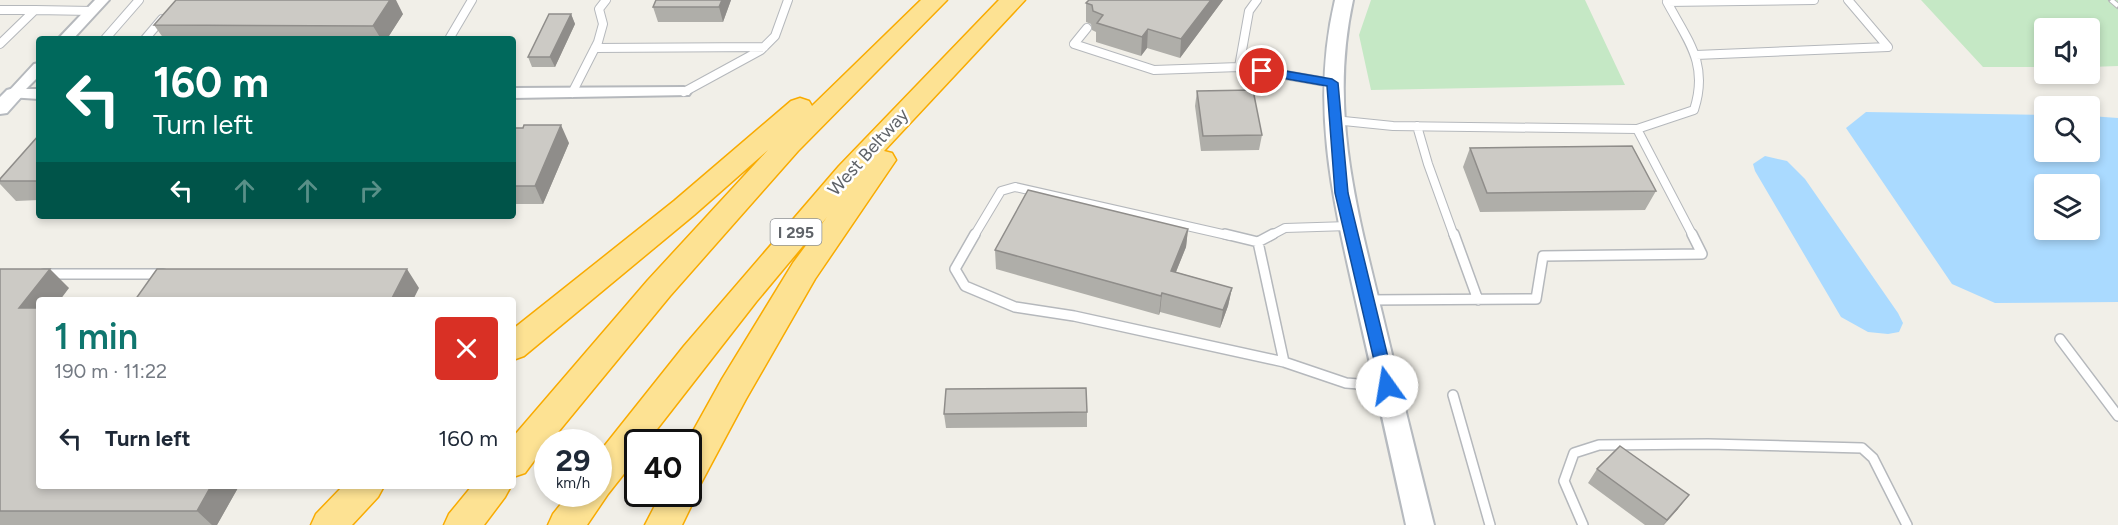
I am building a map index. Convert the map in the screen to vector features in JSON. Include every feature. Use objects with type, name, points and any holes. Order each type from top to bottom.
[{"type":"highway","points":[[702,448],[734,389],[810,261],[876,168],[937,93],[987,40],[1015,0]]},
{"type":"highway","name":"West Beltway","points":[[612,463],[664,394],[801,226],[889,127],[1015,0]]},
{"type":"highway","points":[[516,345],[684,208],[859,57],[930,4]]},
{"type":"highway","points":[[516,458],[658,288],[788,145],[930,4]]},
{"type":"highway","points":[[329,525],[363,489]]},
{"type":"highway","points":[[462,525],[491,489]]},
{"type":"highway","points":[[566,525],[580,507]]},
{"type":"highway","points":[[663,525],[672,507]]},
{"type":"street","points":[[68,36],[102,0]]},
{"type":"street","points":[[1344,0],[1336,35],[1332,83],[1342,193],[1420,525]]},
{"type":"street","points":[[5,99],[36,70]]},
{"type":"street","points":[[516,93],[684,92]]},
{"type":"street","points":[[5,99],[36,94]]},
{"type":"lane","points":[[108,36],[139,0]]},
{"type":"lane","points":[[451,36],[472,0]]},
{"type":"lane","points":[[572,93],[595,48],[603,24],[599,9],[606,0]]},
{"type":"lane","points":[[684,92],[764,46],[775,36],[788,0]]},
{"type":"lane","points":[[1239,67],[1249,12],[1257,0]]},
{"type":"lane","points":[[1334,120],[1418,126],[1637,129],[1694,110],[1701,89],[1696,55],[1667,3],[1814,0]]},
{"type":"lane","points":[[1696,55],[1888,46],[1848,0]]},
{"type":"lane","points":[[0,10],[92,11]]},
{"type":"lane","points":[[0,44],[35,10]]},
{"type":"lane","points":[[148,36],[165,16]]},
{"type":"lane","points":[[1087,28],[1074,44],[1154,70],[1239,67],[1332,83]]},
{"type":"lane","points":[[595,48],[764,46]]},
{"type":"lane","points":[[1418,126],[1428,164],[1478,300]]},
{"type":"lane","points":[[1367,300],[1536,299],[1544,256],[1702,254],[1637,129]]},
{"type":"lane","points":[[1349,226],[1285,228],[1258,242],[1014,187],[1001,191],[955,269],[965,286],[1014,307],[1074,316],[1284,362],[1346,383],[1387,386]]},
{"type":"lane","points":[[1258,242],[1284,362]]},
{"type":"lane","points":[[35,274],[177,274]]},
{"type":"lane","points":[[2060,339],[2118,416]]},
{"type":"lane","points":[[1453,394],[1490,525]]},
{"type":"lane","points":[[1583,525],[1564,481],[1574,453],[1599,445],[1708,444],[1862,448],[1873,458],[1907,525]]},
{"type":"green space","points":[[1371,0],[1585,0],[1625,85],[1371,90],[1359,35]]},
{"type":"green space","points":[[1921,0],[2118,0],[2118,66],[2100,67],[2100,18],[2034,18],[2034,67],[1983,67]]},
{"type":"water","points":[[1866,112],[2034,115],[2034,162],[2100,162],[2100,117],[2118,118],[2118,302],[1995,303],[1952,284],[1846,128]]},
{"type":"water","points":[[1765,156],[1787,161],[1805,179],[1898,313],[1903,323],[1899,332],[1888,334],[1868,332],[1841,317],[1755,171],[1753,164]]},
{"type":"building","points":[[176,0],[390,0],[373,26],[154,25]]},
{"type":"building","points":[[656,0],[722,0],[719,7],[653,7]]},
{"type":"building","points":[[1089,0],[1211,0],[1181,39],[1148,29],[1142,37],[1097,23],[1103,15],[1093,11],[1092,5],[1086,3]]},
{"type":"building","points":[[549,14],[571,14],[550,57],[528,57]]},
{"type":"building","points":[[1253,90],[1262,135],[1203,136],[1197,91]]},
{"type":"building","points":[[524,125],[561,125],[535,186],[516,186],[516,128],[523,128]]},
{"type":"building","points":[[36,138],[36,181],[0,181]]},
{"type":"building","points":[[1632,146],[1656,191],[1487,193],[1470,148]]},
{"type":"building","points":[[1028,190],[1188,229],[1171,271],[1232,288],[1223,310],[1162,293],[1161,296],[995,250]]},
{"type":"building","points":[[0,269],[50,269],[19,308],[36,308],[36,489],[209,489],[197,511],[0,511]]},
{"type":"building","points":[[157,269],[407,269],[393,297],[137,297]]},
{"type":"building","points":[[1086,388],[1087,412],[944,414],[946,389]]},
{"type":"building","points":[[1620,446],[1689,495],[1667,520],[1597,469]]},
{"type":"railway","points":[[2111,0],[2118,6]]},
{"type":"route","points":[[1262,71],[1332,83],[1342,193],[1387,386]]}]
